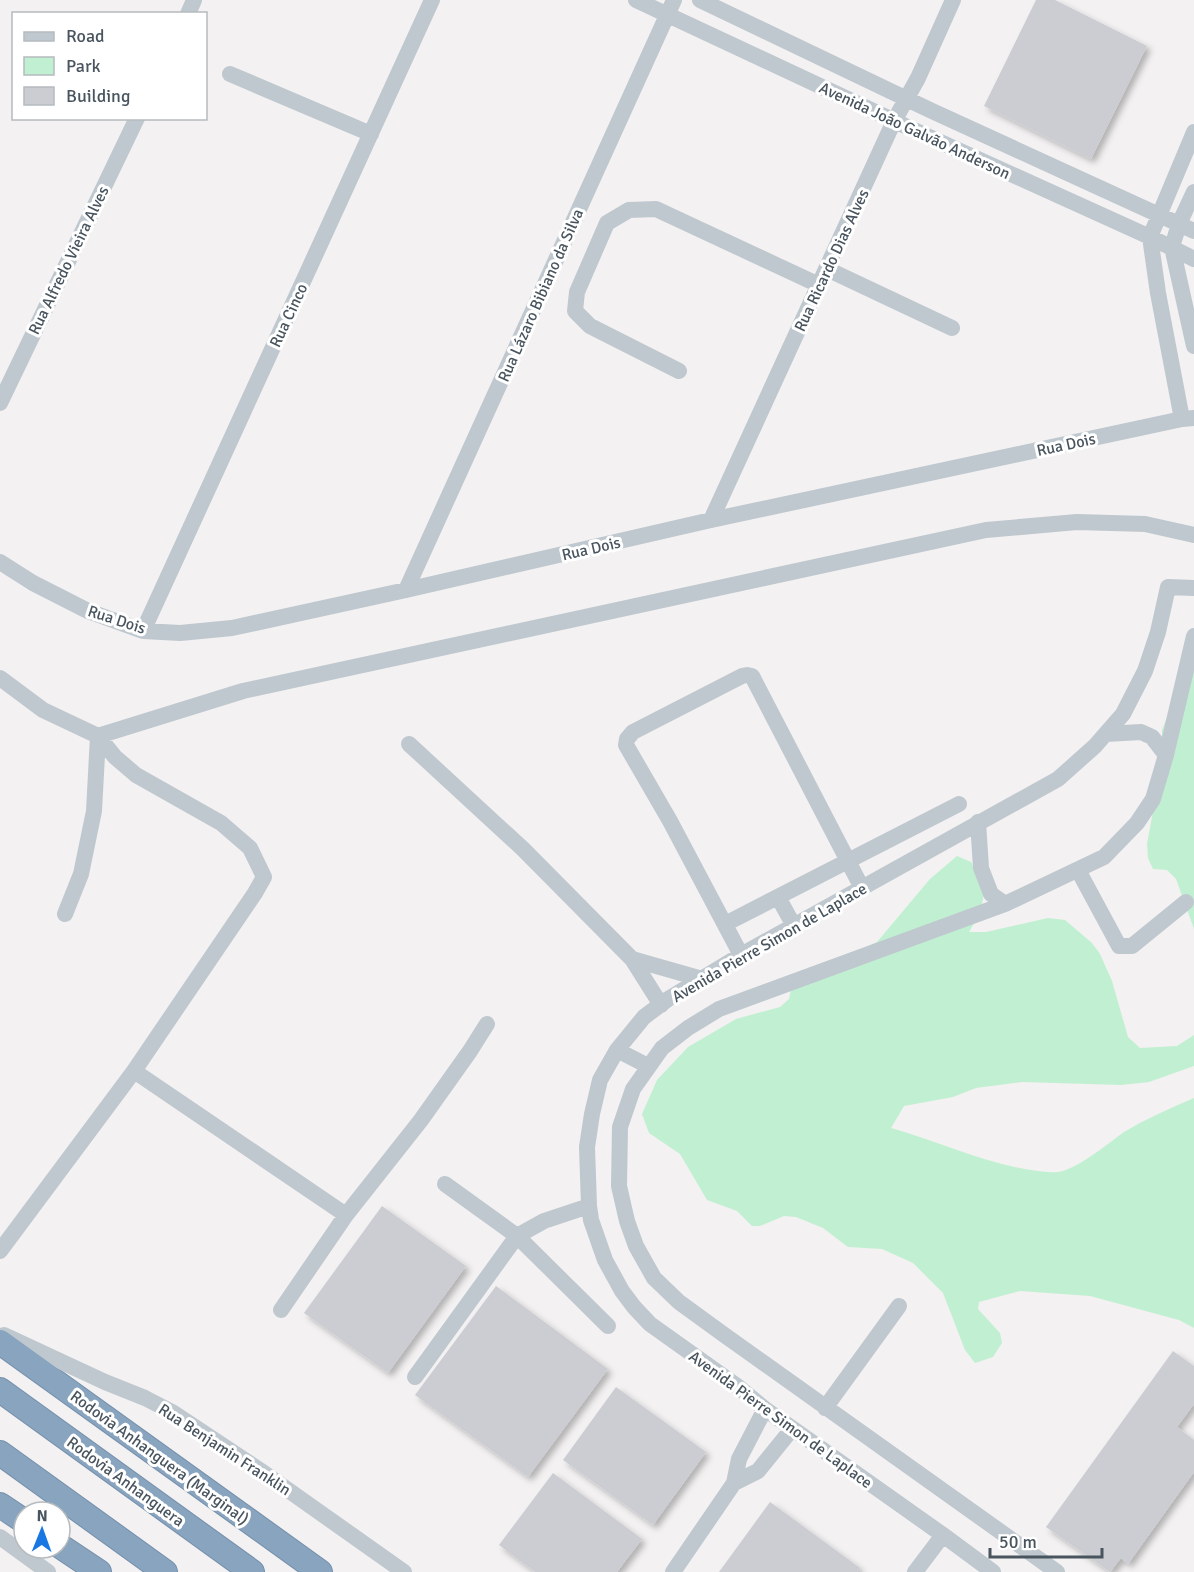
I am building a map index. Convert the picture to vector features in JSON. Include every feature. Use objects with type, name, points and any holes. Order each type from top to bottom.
[{"type":"highway","name":"Rodovia Anhanguera (Marginal)","points":[[0,1342],[321,1572]]},
{"type":"highway","name":"Rodovia Anhanguera","points":[[0,1390],[252,1572]]},
{"type":"highway","points":[[0,1453],[165,1572]]},
{"type":"highway","points":[[0,1472],[154,1572]]},
{"type":"highway","points":[[72,1553],[99,1572]]},
{"type":"street","name":"Rua Cinco","points":[[143,631],[432,0]]},
{"type":"street","name":"Avenida João Galvão Anderson","points":[[636,0],[670,7],[894,121],[1194,259]]},
{"type":"street","name":"Avenida João Galvão Anderson","points":[[700,0],[907,99],[1187,228]]},
{"type":"street","name":"Rua Ricardo Dias Alves","points":[[711,520],[894,121],[907,99],[953,0]]},
{"type":"street","name":"Rua Lázaro Bibiano da Silva","points":[[406,590],[670,7]]},
{"type":"street","points":[[230,74],[371,134]]},
{"type":"street","name":"Rua Alfredo Vieira Alves","points":[[0,403],[136,120]]},
{"type":"street","points":[[1188,418],[1158,293],[1150,237],[1194,132]]},
{"type":"street","points":[[1194,192],[1187,228],[1172,247],[1194,346]]},
{"type":"street","points":[[679,371],[591,326],[575,312],[577,292],[607,223],[629,210],[656,209],[819,285]]},
{"type":"street","points":[[826,269],[952,328]]},
{"type":"street","name":"Rua Dois","points":[[0,562],[33,583],[88,611],[143,631],[180,633],[232,628],[711,520],[1188,418]]},
{"type":"street","points":[[98,736],[243,691],[986,530],[1077,522],[1146,524],[1194,535]]},
{"type":"street","name":"Avenida Pierre Simon de Laplace","points":[[993,1572],[792,1429],[650,1323],[634,1308],[605,1260],[591,1220],[586,1148],[592,1114],[600,1080],[617,1050],[644,1017],[741,955],[1058,778],[1095,746],[1123,714],[1144,671],[1158,632],[1168,587],[1194,588]]},
{"type":"street","name":"Avenida Pierre Simon de Laplace","points":[[1057,1572],[679,1302],[654,1278],[636,1246],[627,1221],[619,1186],[620,1127],[633,1089],[662,1048],[719,1009],[1005,904],[1104,857],[1137,823],[1152,799],[1166,755],[1194,636]]},
{"type":"street","points":[[741,955],[627,745],[627,738],[633,732],[742,676],[752,676],[862,888]]},
{"type":"street","points":[[0,678],[43,710],[98,736],[115,757],[136,775],[221,823],[250,848],[264,877],[134,1071],[0,1251]]},
{"type":"street","points":[[1106,734],[1141,732],[1152,737],[1166,755]]},
{"type":"street","points":[[65,914],[81,874],[94,811],[98,736]]},
{"type":"street","points":[[409,744],[523,849],[632,959],[661,1005]]},
{"type":"street","points":[[725,924],[959,804]]},
{"type":"street","points":[[978,822],[981,868],[991,894],[1005,904]]},
{"type":"street","points":[[910,830],[922,854]]},
{"type":"street","points":[[1078,870],[1119,946],[1132,946],[1186,903]]},
{"type":"street","points":[[778,897],[794,926]]},
{"type":"street","points":[[632,959],[702,978]]},
{"type":"street","points":[[281,1310],[346,1215],[421,1120],[470,1052],[487,1024]]},
{"type":"street","points":[[617,1050],[648,1066]]},
{"type":"street","points":[[134,1071],[346,1215]]},
{"type":"street","points":[[445,1184],[517,1236],[608,1326]]},
{"type":"street","points":[[415,1377],[517,1236],[544,1221],[589,1206]]},
{"type":"street","points":[[825,1408],[899,1306]]},
{"type":"street","name":"Rua Benjamin Franklin","points":[[0,1333],[172,1412],[264,1473],[404,1572]]},
{"type":"street","points":[[673,1572],[734,1483],[739,1459],[765,1409]]},
{"type":"street","points":[[734,1483],[758,1471],[792,1429]]},
{"type":"street","points":[[739,1459],[758,1471]]},
{"type":"street","points":[[915,1572],[943,1535]]},
{"type":"street","points":[[0,1537],[48,1572]]},
{"type":"green space","points":[[1194,636],[1194,929],[1176,879],[1167,870],[1153,869],[1148,858],[1147,844],[1162,762],[1162,730]]},
{"type":"green space","points":[[957,856],[971,862],[985,889],[980,913],[969,932],[986,932],[1048,918],[1065,920],[1092,943],[1100,954],[1112,981],[1128,1037],[1140,1048],[1177,1046],[1194,1035],[1194,1066],[1149,1082],[1121,1085],[1022,1082],[976,1088],[953,1097],[904,1106],[891,1128],[1013,1167],[1058,1172],[1083,1161],[1132,1127],[1194,1098],[1194,1328],[1179,1320],[1090,1296],[1020,1291],[979,1302],[978,1309],[1000,1333],[1002,1343],[993,1357],[975,1363],[965,1350],[943,1293],[913,1263],[882,1249],[848,1247],[823,1228],[796,1217],[784,1216],[760,1226],[752,1226],[737,1211],[707,1200],[680,1154],[649,1133],[642,1114],[657,1080],[688,1047],[736,1019],[780,1007],[789,999],[792,985],[800,978],[877,942],[930,879]]},
{"type":"building","points":[[1036,0],[1055,0],[1147,46],[1091,159],[984,106]]},
{"type":"building","points":[[382,1206],[466,1266],[388,1373],[304,1313]]},
{"type":"building","points":[[496,1286],[608,1369],[528,1477],[415,1395]]},
{"type":"building","points":[[1173,1351],[1194,1366],[1194,1404],[1177,1427],[1194,1440],[1194,1472],[1128,1564],[1121,1558],[1110,1572],[1046,1527]]},
{"type":"building","points":[[616,1387],[706,1452],[653,1525],[563,1460]]},
{"type":"building","points":[[553,1473],[642,1539],[617,1572],[535,1572],[499,1545]]},
{"type":"building","points":[[770,1502],[860,1568],[857,1572],[719,1572]]}]
